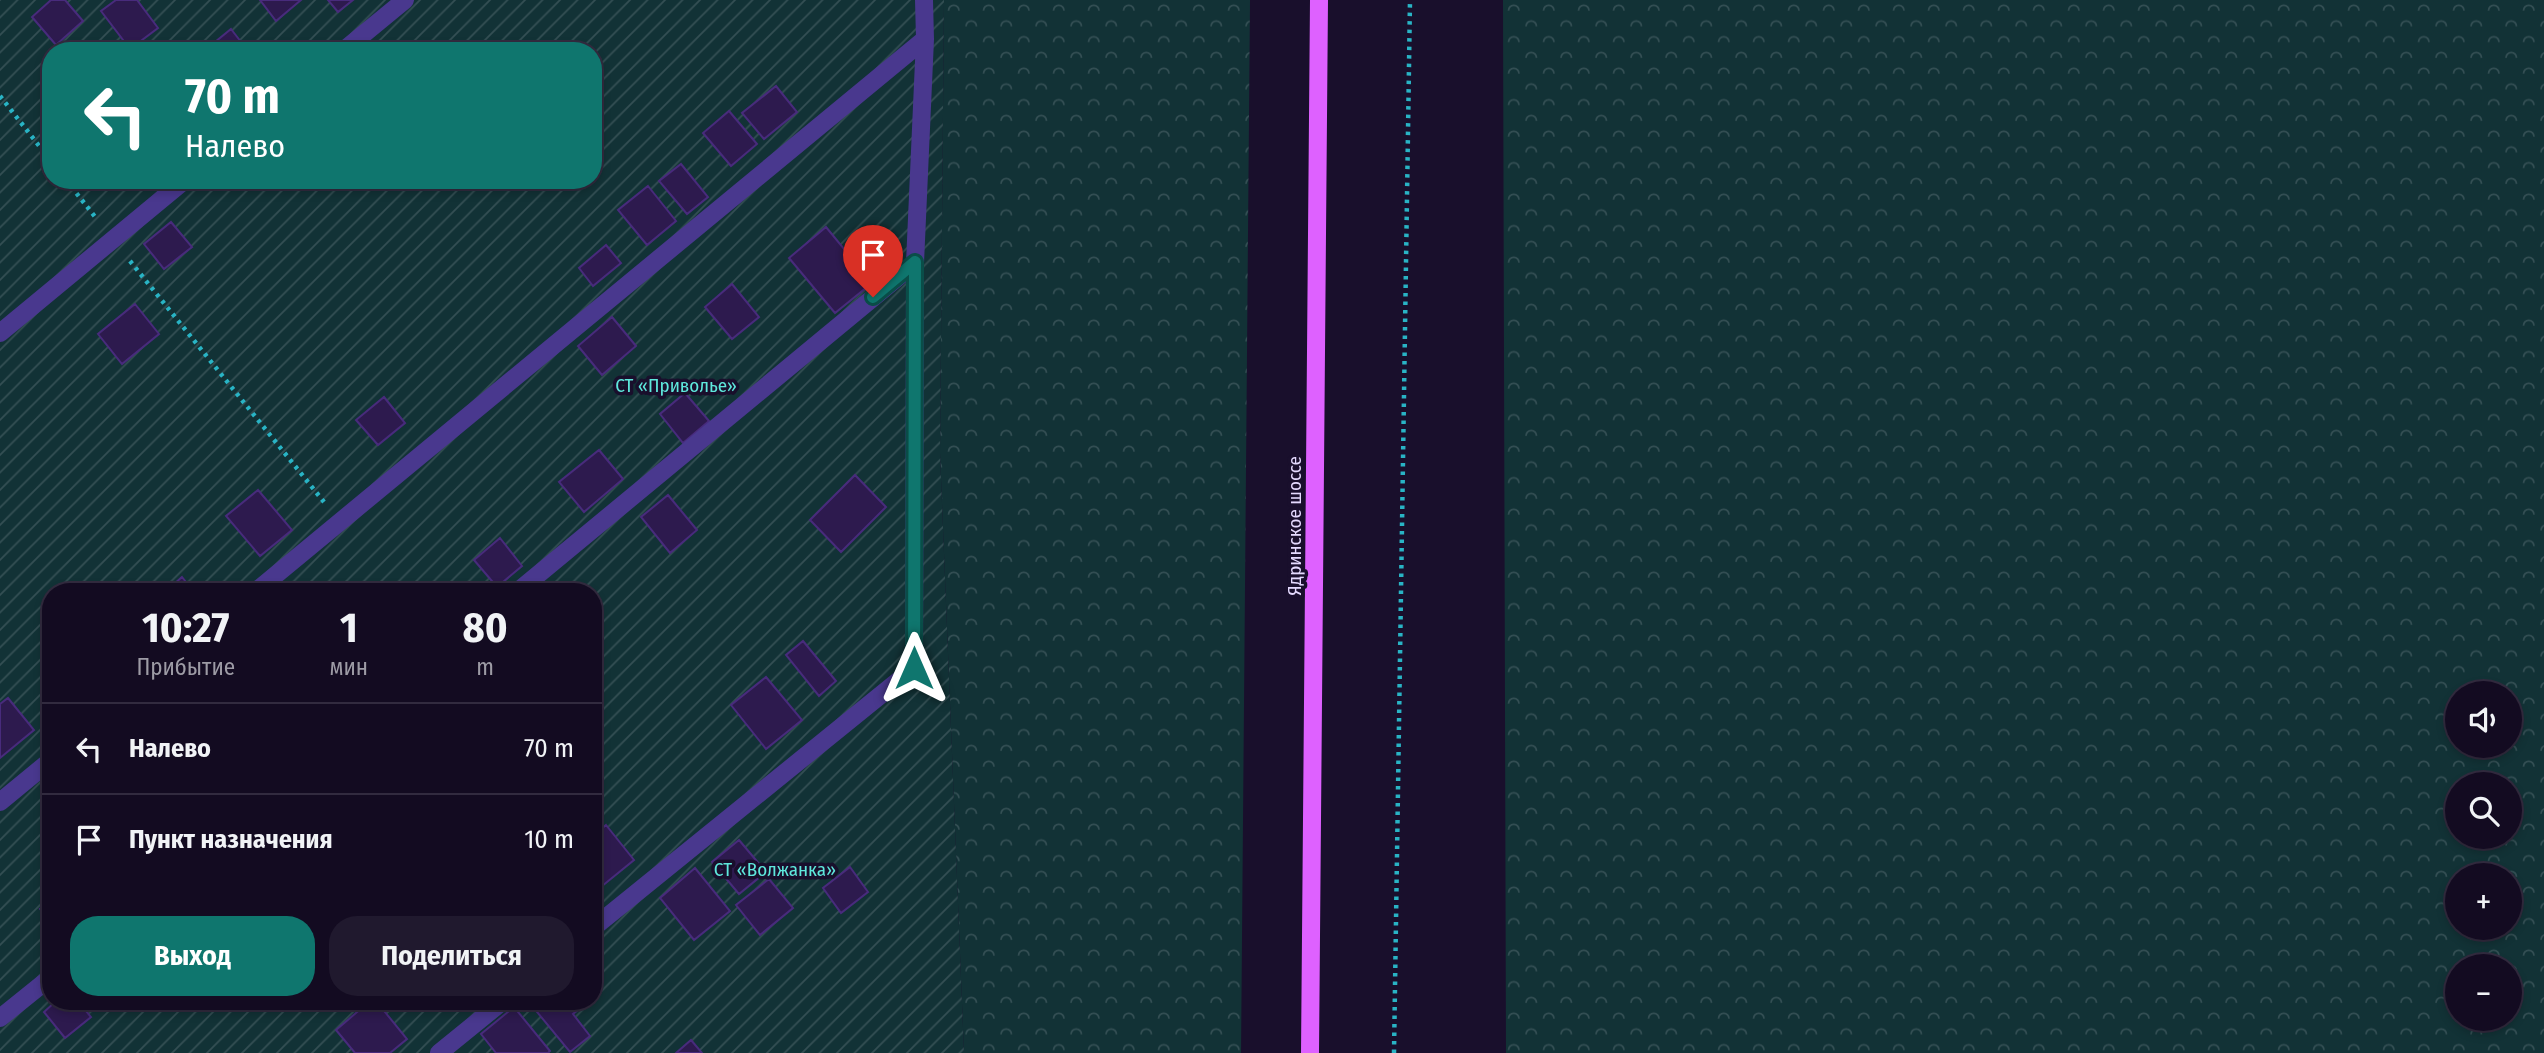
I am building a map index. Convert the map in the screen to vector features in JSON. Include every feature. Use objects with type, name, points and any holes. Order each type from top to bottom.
[{"type":"main road","name":"Ядринское шоссе","points":[[1310,1053],[1319,0]]},
{"type":"lane","points":[[354,42],[405,0]]},
{"type":"lane","points":[[602,921],[914,668],[915,262],[925,39],[924,0]]},
{"type":"lane","points":[[266,583],[925,39]]},
{"type":"lane","points":[[0,333],[174,189]]},
{"type":"lane","points":[[528,583],[915,262]]},
{"type":"lane","points":[[0,802],[42,767]]},
{"type":"lane","points":[[0,1018],[42,983]]},
{"type":"lane","points":[[439,1053],[492,1010]]},
{"type":"path","points":[[1394,1053],[1410,0]]},
{"type":"path","points":[[0,96],[42,149]]},
{"type":"path","points":[[73,189],[339,522]]},
{"type":"green space","name":"СТ «Приволье»","points":[[0,0],[944,0],[940,453],[964,1053],[0,1053]]},
{"type":"green space","points":[[944,0],[1250,0],[1241,1053],[964,1053],[940,453]]},
{"type":"green space","points":[[1503,0],[2544,0],[2544,1053],[1506,1053]]},
{"type":"building","points":[[51,0],[65,0],[83,21],[59,42],[53,42],[32,17]]},
{"type":"building","points":[[116,0],[137,0],[158,28],[139,42],[125,42],[101,11]]},
{"type":"building","points":[[260,0],[301,0],[276,21]]},
{"type":"building","points":[[328,0],[353,0],[338,12]]},
{"type":"building","points":[[231,29],[241,42],[215,42]]},
{"type":"building","points":[[776,86],[797,112],[764,139],[742,113]]},
{"type":"building","points":[[729,111],[757,144],[731,166],[703,133]]},
{"type":"building","points":[[681,164],[708,197],[687,214],[659,181]]},
{"type":"building","points":[[648,186],[676,221],[647,245],[618,210]]},
{"type":"building","points":[[171,222],[192,247],[164,269],[144,244]]},
{"type":"building","points":[[826,227],[872,283],[835,313],[789,258]]},
{"type":"building","points":[[606,245],[621,263],[593,286],[579,268]]},
{"type":"building","points":[[732,284],[759,317],[732,339],[705,307]]},
{"type":"building","points":[[135,304],[159,334],[122,364],[98,334]]},
{"type":"building","points":[[612,317],[636,346],[602,375],[578,346]]},
{"type":"building","points":[[685,393],[709,421],[683,443],[660,414]]},
{"type":"building","points":[[384,397],[405,423],[378,445],[356,420]]},
{"type":"building","points":[[599,450],[623,479],[584,512],[559,482]]},
{"type":"building","points":[[855,475],[886,507],[841,552],[810,520]]},
{"type":"building","points":[[258,490],[292,530],[260,556],[226,516]]},
{"type":"building","points":[[668,495],[697,530],[670,553],[641,517]]},
{"type":"building","points":[[500,538],[522,566],[502,583],[494,583],[474,560]]},
{"type":"building","points":[[182,577],[187,583],[175,583]]},
{"type":"building","points":[[803,641],[836,681],[819,696],[786,655]]},
{"type":"building","points":[[766,677],[802,720],[766,749],[731,705]]},
{"type":"building","points":[[8,698],[34,730],[0,758],[0,704]]},
{"type":"building","points":[[606,825],[634,860],[602,886],[602,828]]},
{"type":"building","points":[[739,840],[766,872],[739,894],[712,862]]},
{"type":"building","points":[[850,867],[868,892],[841,913],[823,888]]},
{"type":"building","points":[[695,868],[730,911],[694,940],[660,898]]},
{"type":"building","points":[[769,879],[793,908],[760,935],[736,905]]},
{"type":"building","points":[[85,1010],[91,1017],[65,1038],[44,1012]]},
{"type":"building","points":[[359,1010],[383,1010],[407,1039],[390,1053],[355,1053],[336,1030]]},
{"type":"building","points":[[510,1010],[516,1010],[550,1051],[496,1053],[481,1034]]},
{"type":"building","points":[[535,1010],[578,1010],[573,1014],[590,1036],[570,1052]]},
{"type":"building","points":[[691,1040],[702,1053],[676,1053]]},
{"type":"route","points":[[873,297],[915,262],[914,668]]},
{"type":"park label","name":"СТ «Волжанка»","points":[[775,869]]}]
